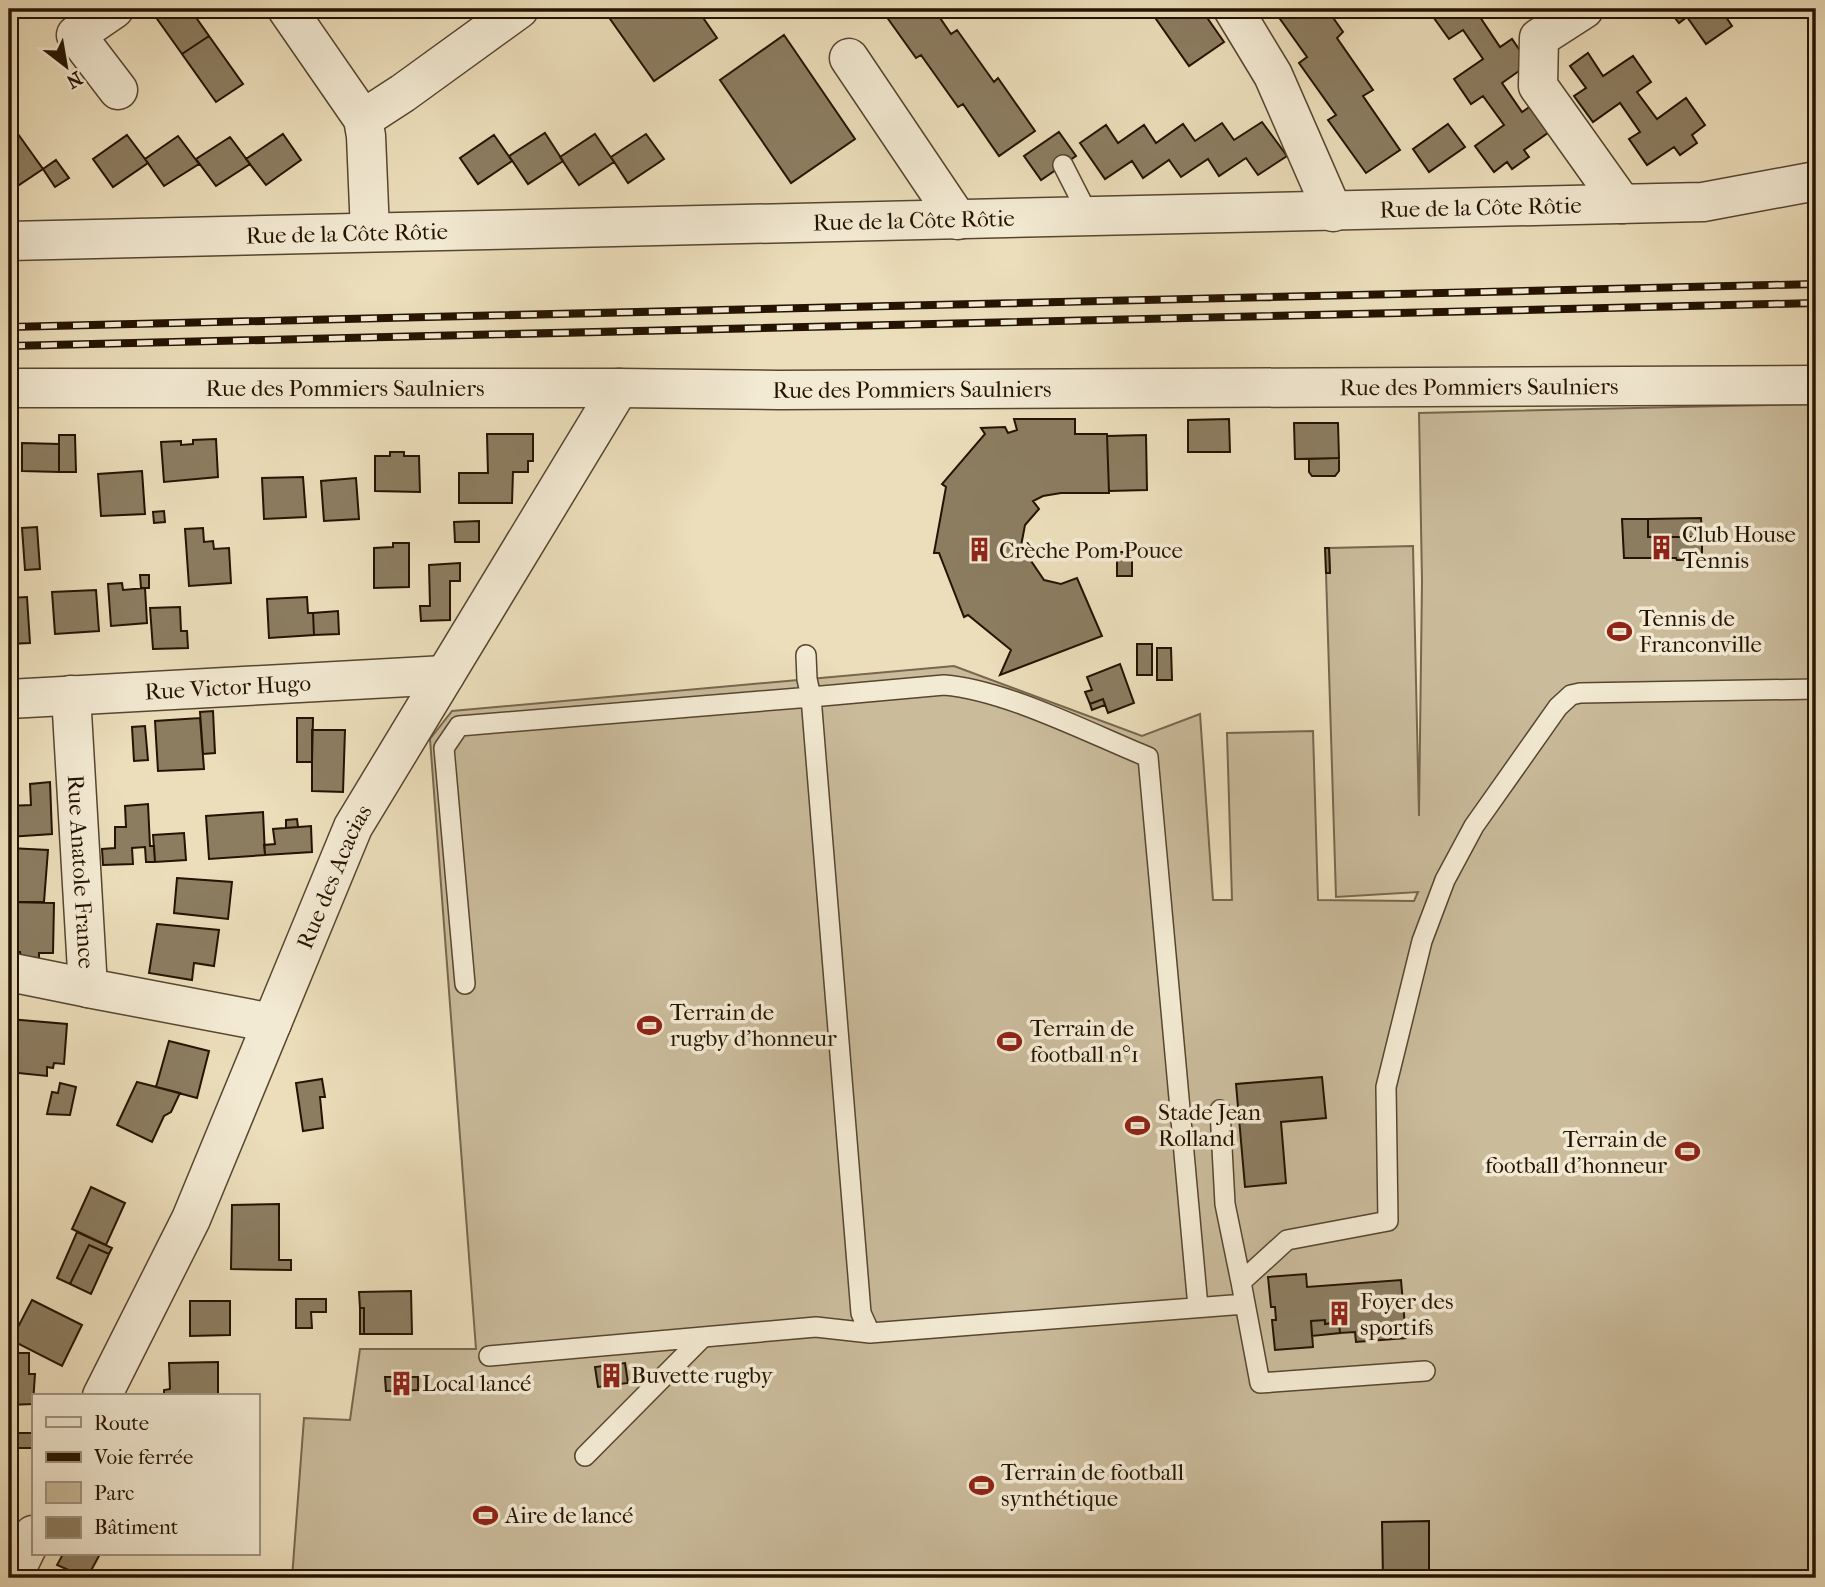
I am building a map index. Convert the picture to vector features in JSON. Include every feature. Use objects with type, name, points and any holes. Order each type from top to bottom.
[{"type":"street","points":[[114,9],[76,35],[118,90]]},
{"type":"street","points":[[287,9],[363,119],[370,232]]},
{"type":"street","points":[[363,119],[519,9]]},
{"type":"street","points":[[1233,9],[1273,75],[1332,212]]},
{"type":"street","points":[[1584,9],[1539,38],[1538,86],[1622,204]]},
{"type":"street","points":[[849,58],[958,220]]},
{"type":"street","name":"Rue de la Côte Rôtie","points":[[9,241],[1703,202],[1816,181]]},
{"type":"street","name":"Rue des Pommiers Saulniers","points":[[9,388],[793,390],[1816,385]]},
{"type":"street","name":"Rue des Acacias","points":[[103,1394],[191,1219],[353,827],[619,388]]},
{"type":"street","name":"Rue Victor Hugo","points":[[9,699],[445,675]]},
{"type":"street","name":"Rue Anatole France","points":[[71,695],[88,988],[272,1023]]},
{"type":"street","points":[[9,972],[88,988]]},
{"type":"street","points":[[12,1578],[32,1537]]},
{"type":"lane","points":[[1063,165],[1089,216]]},
{"type":"lane","points":[[806,655],[861,1313],[870,1333]]},
{"type":"lane","points":[[465,984],[444,748],[459,726],[944,685],[966,687],[1032,709],[1148,757],[1198,1307]]},
{"type":"lane","points":[[1241,1282],[1287,1240],[1388,1221],[1386,1087],[1423,941],[1445,880],[1474,826],[1558,707],[1571,695],[1580,693],[1816,689]]},
{"type":"lane","points":[[1220,1110],[1225,1204],[1260,1383],[1425,1371]]},
{"type":"lane","points":[[489,1356],[816,1327],[870,1333],[1245,1304]]},
{"type":"lane","points":[[585,1456],[703,1337]]},
{"type":"green space","name":"Stade Jean Rolland","points":[[1816,404],[1816,1578],[292,1578],[304,1418],[350,1420],[360,1349],[476,1349],[430,739],[452,711],[954,666],[1142,736],[1200,714],[1213,900],[1232,900],[1227,733],[1313,731],[1318,900],[1414,901],[1418,892],[1336,897],[1326,573],[1330,573],[1329,548],[1413,546],[1419,816],[1422,581],[1419,413]]},
{"type":"building","points":[[150,9],[190,9],[209,36],[182,54]]},
{"type":"building","points":[[603,9],[697,9],[717,38],[654,81]]},
{"type":"building","points":[[881,9],[934,9],[951,34],[957,30],[994,82],[998,78],[1035,131],[999,156],[963,104],[958,107],[921,55],[916,58]]},
{"type":"building","points":[[1149,9],[1201,9],[1224,42],[1189,66]]},
{"type":"building","points":[[1273,9],[1327,9],[1343,32],[1337,38],[1373,90],[1363,96],[1400,150],[1366,173],[1328,120],[1336,115],[1299,63],[1307,57]]},
{"type":"building","points":[[1438,9],[1492,9],[1480,17],[1500,47],[1512,39],[1529,64],[1502,83],[1522,112],[1534,104],[1552,130],[1524,150],[1529,157],[1512,169],[1507,162],[1494,172],[1475,146],[1504,125],[1483,96],[1471,104],[1454,79],[1483,59],[1463,30],[1449,39],[1431,14]]},
{"type":"building","points":[[1668,9],[1732,9],[1724,14],[1732,26],[1706,44],[1687,17],[1679,23]]},
{"type":"building","points":[[784,35],[855,139],[791,183],[720,80]]},
{"type":"building","points":[[209,36],[243,84],[216,102],[182,54]]},
{"type":"building","points":[[1588,53],[1603,76],[1633,56],[1651,82],[1637,92],[1657,119],[1686,98],[1705,125],[1692,135],[1697,143],[1680,155],[1674,147],[1647,165],[1629,139],[1640,132],[1620,103],[1593,122],[1574,96],[1586,88],[1570,66]]},
{"type":"building","points":[[1262,122],[1287,156],[1258,175],[1246,158],[1219,176],[1208,159],[1181,177],[1169,160],[1143,178],[1132,161],[1105,179],[1080,143],[1106,125],[1118,143],[1144,125],[1156,143],[1183,124],[1195,141],[1222,123],[1234,140]]},
{"type":"building","points":[[1448,124],[1465,147],[1429,172],[1413,149]]},
{"type":"building","points":[[13,127],[43,169],[16,187],[9,176],[9,130]]},
{"type":"building","points":[[1059,132],[1076,156],[1041,180],[1024,156]]},
{"type":"building","points":[[545,133],[563,161],[528,184],[509,156]]},
{"type":"building","points":[[283,134],[301,160],[266,185],[246,159]]},
{"type":"building","points":[[595,134],[614,162],[579,185],[560,157]]},
{"type":"building","points":[[646,134],[664,159],[628,183],[611,157]]},
{"type":"building","points":[[127,135],[148,163],[113,187],[93,159]]},
{"type":"building","points":[[494,135],[512,161],[478,184],[460,158]]},
{"type":"building","points":[[178,136],[199,164],[164,186],[145,159]]},
{"type":"building","points":[[230,137],[250,164],[216,186],[196,159]]},
{"type":"building","points":[[56,160],[69,178],[55,187],[43,169]]},
{"type":"building","name":"Crèche Pom Pouce","points":[[1014,419],[1075,419],[1075,434],[1107,434],[1109,493],[1061,493],[1033,501],[1039,509],[1025,525],[1021,546],[1044,580],[1061,584],[1077,578],[1102,636],[1000,675],[1011,650],[968,615],[964,617],[939,553],[934,553],[946,487],[942,484],[985,434],[981,428],[1005,427],[1008,433],[1017,430]]},
{"type":"building","points":[[1229,419],[1230,452],[1188,452],[1188,420]]},
{"type":"building","points":[[1294,423],[1338,423],[1339,458],[1295,459]]},
{"type":"building","points":[[487,434],[533,434],[533,461],[528,461],[528,472],[513,472],[512,503],[459,503],[459,473],[488,473]]},
{"type":"building","points":[[59,435],[75,435],[76,472],[59,472]]},
{"type":"building","points":[[1146,435],[1147,490],[1109,491],[1107,436]]},
{"type":"building","points":[[216,439],[218,477],[164,482],[161,442],[181,441],[181,445],[193,444],[193,440]]},
{"type":"building","points":[[22,443],[59,444],[59,472],[22,471]]},
{"type":"building","points":[[390,452],[419,456],[420,492],[375,491],[375,456],[390,456]]},
{"type":"building","points":[[1339,458],[1339,471],[1335,476],[1312,476],[1309,472],[1309,459]]},
{"type":"building","points":[[142,471],[145,514],[101,516],[98,474]]},
{"type":"building","points":[[303,477],[306,517],[264,519],[262,478]]},
{"type":"building","points":[[356,478],[359,519],[324,521],[321,481]]},
{"type":"building","points":[[164,511],[165,522],[154,523],[153,512]]},
{"type":"building","points":[[1701,518],[1702,537],[1648,537],[1648,519]]},
{"type":"building","name":"Club House Tennis","points":[[1622,519],[1648,519],[1648,537],[1702,537],[1702,557],[1683,560],[1624,558]]},
{"type":"building","points":[[479,521],[479,542],[455,542],[454,522]]},
{"type":"building","points":[[37,527],[40,569],[25,570],[22,528]]},
{"type":"building","points":[[203,528],[204,542],[213,541],[214,549],[229,548],[231,583],[189,586],[185,529]]},
{"type":"building","points":[[393,543],[409,543],[409,587],[374,588],[374,548],[393,547]]},
{"type":"building","points":[[1325,548],[1329,548],[1330,573],[1326,573]]},
{"type":"building","points":[[1117,552],[1132,552],[1132,576],[1117,576]]},
{"type":"building","points":[[460,563],[460,581],[450,581],[450,620],[421,621],[420,606],[430,606],[429,565]]},
{"type":"building","points":[[140,575],[149,575],[149,588],[141,588]]},
{"type":"building","points":[[122,583],[123,590],[145,588],[147,623],[111,626],[108,584]]},
{"type":"building","points":[[96,590],[99,631],[55,634],[52,592]]},
{"type":"building","points":[[27,597],[30,643],[9,644],[9,598]]},
{"type":"building","points":[[307,597],[308,613],[313,613],[314,635],[269,638],[267,599]]},
{"type":"building","points":[[180,607],[181,631],[187,631],[188,648],[153,649],[150,608]]},
{"type":"building","points":[[338,611],[339,634],[314,635],[313,613]]},
{"type":"building","points":[[1137,644],[1152,644],[1152,675],[1137,675]]},
{"type":"building","points":[[1157,648],[1171,648],[1172,680],[1157,680]]},
{"type":"building","points":[[1120,664],[1134,703],[1108,713],[1103,699],[1090,704],[1085,692],[1092,690],[1087,677]]},
{"type":"building","points":[[1103,699],[1105,705],[1092,710],[1090,704]]},
{"type":"building","points":[[213,711],[215,753],[203,754],[200,712]]},
{"type":"building","points":[[200,718],[204,769],[158,771],[155,721]]},
{"type":"building","points":[[297,718],[313,718],[312,762],[297,762]]},
{"type":"building","points":[[145,726],[148,760],[134,761],[132,727]]},
{"type":"building","points":[[312,730],[345,730],[343,792],[312,791]]},
{"type":"building","points":[[50,782],[52,834],[9,837],[9,806],[31,805],[30,784]]},
{"type":"building","points":[[148,804],[150,846],[154,846],[155,862],[146,862],[145,847],[132,848],[133,864],[103,865],[102,849],[115,848],[115,827],[126,827],[125,806]]},
{"type":"building","points":[[263,812],[265,855],[209,859],[206,816]]},
{"type":"building","points":[[297,819],[298,827],[286,828],[286,820]]},
{"type":"building","points":[[311,826],[312,852],[265,855],[264,845],[275,844],[273,829]]},
{"type":"building","points":[[184,833],[186,860],[155,862],[153,835]]},
{"type":"building","points":[[9,848],[48,850],[44,902],[9,902]]},
{"type":"building","points":[[177,878],[232,882],[228,919],[174,913]]},
{"type":"building","points":[[9,902],[54,903],[53,953],[39,953],[39,958],[21,957],[20,952],[12,952]]},
{"type":"building","points":[[157,924],[219,930],[214,966],[194,963],[192,980],[149,973]]},
{"type":"building","points":[[9,1019],[67,1024],[64,1064],[54,1063],[53,1068],[47,1067],[47,1076],[9,1072]]},
{"type":"building","points":[[169,1041],[209,1051],[197,1098],[156,1087]]},
{"type":"building","points":[[1322,1077],[1326,1118],[1281,1122],[1286,1183],[1245,1187],[1236,1084]]},
{"type":"building","points":[[322,1079],[325,1097],[320,1097],[323,1128],[303,1131],[296,1083]]},
{"type":"building","points":[[137,1082],[180,1093],[171,1112],[164,1116],[152,1142],[117,1125]]},
{"type":"building","points":[[60,1083],[76,1087],[70,1115],[47,1114],[52,1092],[58,1093]]},
{"type":"building","points":[[91,1187],[125,1203],[106,1245],[72,1229]]},
{"type":"building","points":[[279,1204],[279,1260],[291,1260],[291,1270],[231,1269],[232,1205]]},
{"type":"building","points":[[77,1232],[112,1248],[109,1254],[89,1245],[70,1284],[57,1278]]},
{"type":"building","points":[[89,1245],[109,1254],[91,1294],[70,1284]]},
{"type":"building","name":"Foyer des sportifs","points":[[1306,1274],[1307,1287],[1401,1280],[1406,1338],[1356,1342],[1355,1332],[1340,1333],[1339,1322],[1325,1324],[1325,1320],[1311,1321],[1313,1347],[1275,1350],[1272,1320],[1276,1320],[1275,1307],[1271,1307],[1268,1277]]},
{"type":"building","points":[[411,1291],[412,1334],[364,1334],[364,1308],[360,1308],[359,1292]]},
{"type":"building","points":[[296,1299],[326,1299],[326,1312],[311,1312],[312,1328],[296,1328]]},
{"type":"building","points":[[32,1300],[82,1325],[62,1366],[9,1339],[9,1325],[17,1329]]},
{"type":"building","points":[[190,1301],[230,1301],[230,1335],[190,1336]]},
{"type":"building","points":[[360,1308],[364,1308],[364,1334],[360,1334]]},
{"type":"building","points":[[1325,1320],[1325,1324],[1339,1322],[1340,1333],[1312,1336],[1311,1321]]},
{"type":"building","points":[[9,1353],[29,1353],[29,1374],[35,1374],[32,1404],[9,1405]]},
{"type":"building","points":[[218,1362],[218,1394],[164,1394],[164,1390],[170,1389],[169,1363]]},
{"type":"building","name":"Buvette rugby","points":[[625,1363],[628,1383],[598,1387],[595,1367]]},
{"type":"building","name":"Local lancé","points":[[385,1377],[418,1377],[418,1390],[386,1391]]},
{"type":"building","points":[[9,1433],[32,1433],[32,1448],[9,1448]]},
{"type":"building","points":[[1429,1521],[1429,1578],[1383,1578],[1382,1522]]},
{"type":"building","points":[[62,1556],[99,1556],[87,1578],[57,1565]]},
{"type":"railway","points":[[9,327],[1816,284]]},
{"type":"railway","points":[[9,346],[1816,303]]},
{"type":"place","name":"Club House Tennis","points":[[1662,547]]},
{"type":"place","name":"Crèche Pom Pouce","points":[[979,550]]},
{"type":"place","name":"Tennis de Franconville","points":[[1619,631]]},
{"type":"place","name":"Terrain de rugby d'honneur","points":[[650,1025]]},
{"type":"place","name":"Terrain de football n°1","points":[[1010,1041]]},
{"type":"place","name":"Stade Jean Rolland","points":[[1138,1125]]},
{"type":"place","name":"Terrain de football d'honneur","points":[[1687,1152]]},
{"type":"place","name":"Foyer des sportifs","points":[[1340,1314]]},
{"type":"place","name":"Buvette rugby","points":[[611,1375]]},
{"type":"place","name":"Local lancé","points":[[402,1383]]},
{"type":"place","name":"Terrain de football synthétique","points":[[981,1485]]},
{"type":"place","name":"Aire de lancé","points":[[485,1515]]}]
